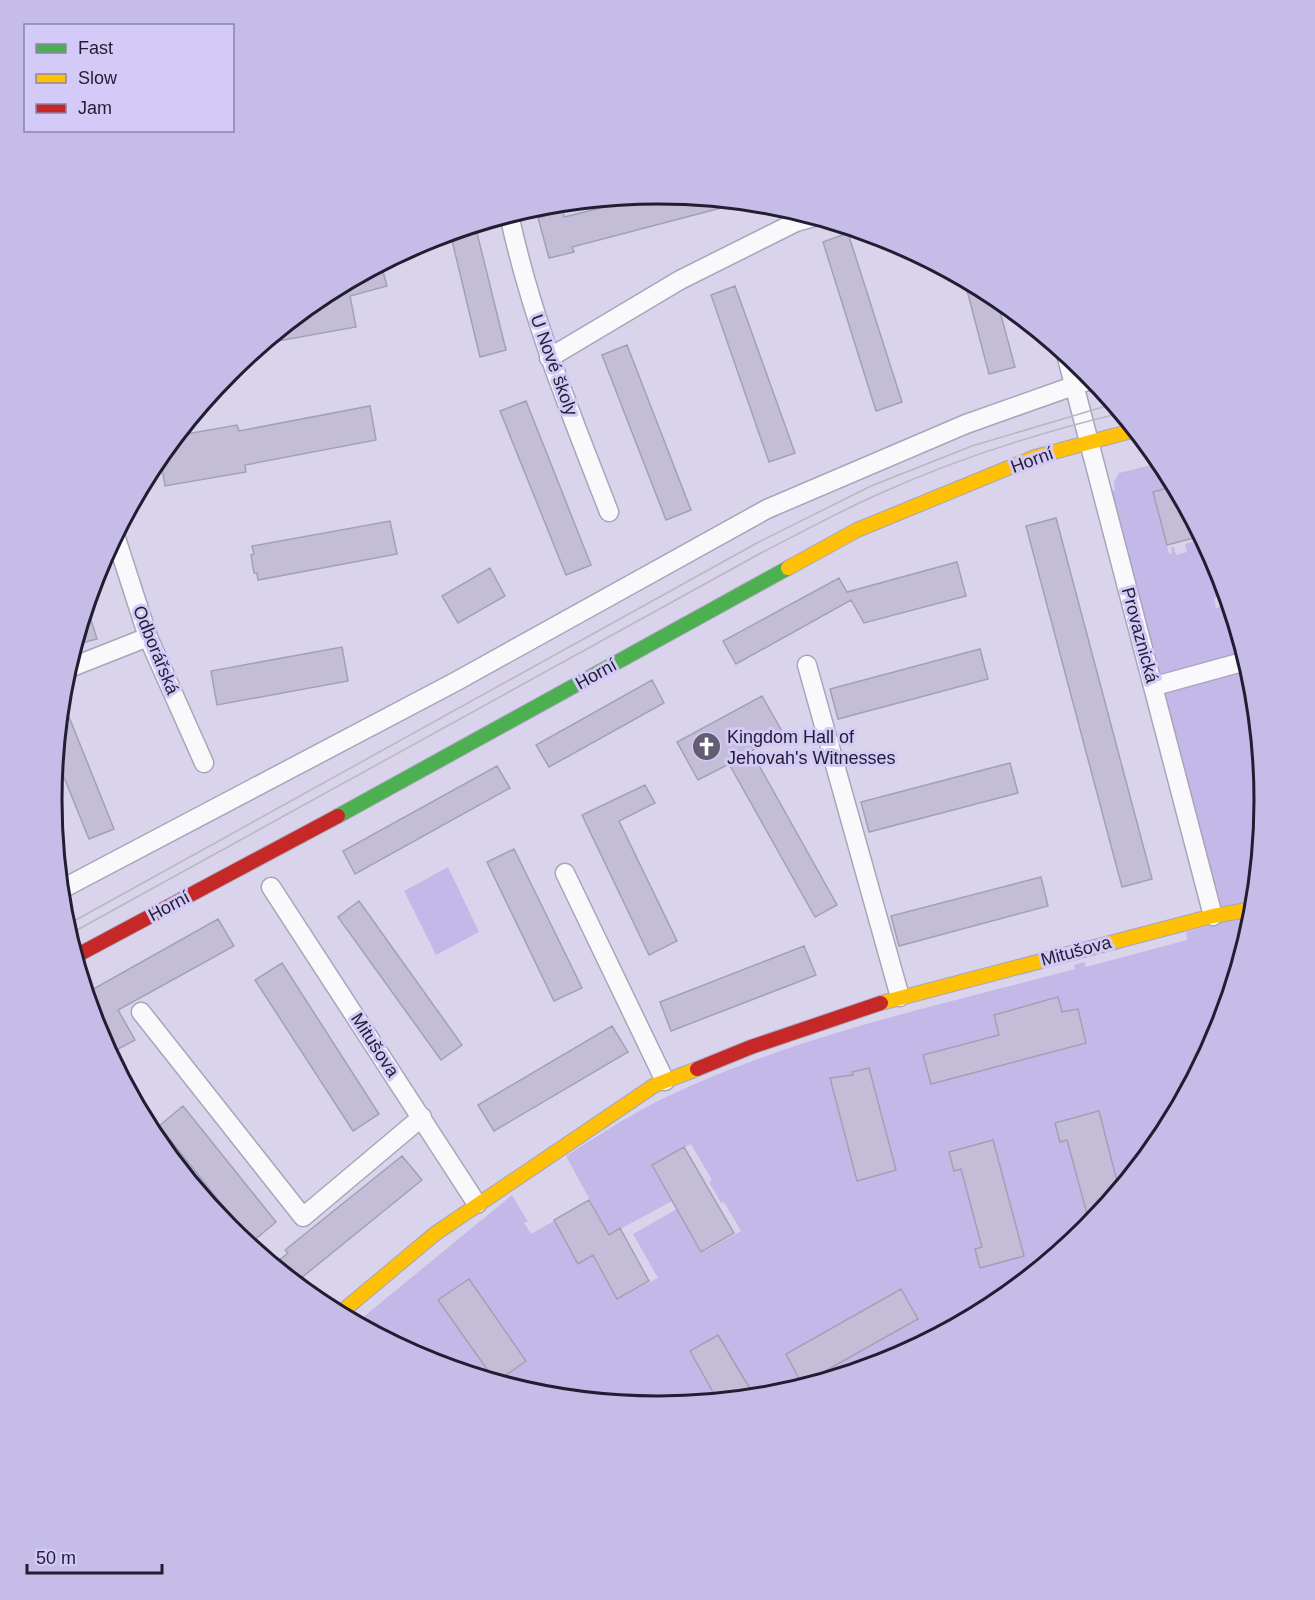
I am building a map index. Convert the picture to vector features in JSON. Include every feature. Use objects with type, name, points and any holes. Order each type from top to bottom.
[{"type":"street","points":[[549,358],[680,280],[799,221]]},
{"type":"street","name":"U Nové školy","points":[[511,222],[520,267],[549,358],[609,512]]},
{"type":"street","name":"Provaznická","points":[[1070,370],[1086,441],[1155,686],[1213,916]]},
{"type":"street","points":[[68,886],[455,682],[767,509],[966,424],[1083,383]]},
{"type":"street","name":"Horní","points":[[82,953],[245,867],[857,530],[1035,457],[1086,441],[1126,432]]},
{"type":"street","name":"Odborářská","points":[[119,546],[148,637],[204,763]]},
{"type":"street","points":[[78,665],[148,637]]},
{"type":"street","points":[[1155,686],[1237,663]]},
{"type":"street","points":[[807,665],[900,997]]},
{"type":"street","points":[[566,873],[665,1081]]},
{"type":"street","name":"Mitušova","points":[[270,887],[477,1204]]},
{"type":"street","name":"Mitušova","points":[[346,1308],[436,1233],[665,1081],[751,1047],[900,997],[1213,916],[1243,911]]},
{"type":"street","points":[[141,1012],[303,1217],[422,1117]]},
{"type":"shaded area","points":[[1150,465],[1165,488],[1153,493],[1169,554],[1172,553],[1171,547],[1174,547],[1176,555],[1187,552],[1185,544],[1194,541],[1208,572],[1218,597],[1214,598],[1216,608],[1221,607],[1224,616],[1242,684],[1248,722],[1254,800],[1248,878],[1242,916],[1222,992],[1192,1064],[1174,1098],[1153,1131],[1106,1193],[1050,1248],[1020,1273],[989,1296],[955,1316],[886,1351],[812,1376],[774,1385],[696,1395],[658,1396],[619,1395],[541,1385],[503,1376],[429,1351],[362,1318],[512,1195],[528,1222],[524,1222],[531,1234],[554,1221],[578,1264],[593,1256],[617,1299],[658,1278],[633,1234],[677,1209],[701,1253],[741,1231],[724,1202],[721,1203],[709,1182],[712,1180],[691,1144],[652,1166],[672,1201],[609,1235],[566,1156],[599,1135],[656,1102],[706,1079],[809,1041],[1075,969],[1074,965],[1084,962],[1086,967],[1187,940],[1186,932],[1222,922],[1107,492],[1115,490],[1114,482],[1119,473]]},
{"type":"shaded area","points":[[448,867],[479,932],[436,955],[404,891]]},
{"type":"building","points":[[658,204],[722,208],[572,247],[574,252],[549,258],[538,218],[563,212],[564,217],[619,205]]},
{"type":"building","points":[[477,232],[506,350],[480,357],[452,241]]},
{"type":"building","points":[[844,234],[849,236],[902,402],[876,411],[823,242]]},
{"type":"building","points":[[383,271],[387,286],[350,296],[356,327],[278,341],[326,304]]},
{"type":"building","points":[[735,286],[795,453],[769,462],[711,295]]},
{"type":"building","points":[[967,291],[1000,312],[1015,367],[989,374]]},
{"type":"building","points":[[627,345],[691,510],[666,520],[602,355]]},
{"type":"building","points":[[526,401],[591,565],[566,575],[500,411]]},
{"type":"building","points":[[370,406],[376,440],[245,465],[246,472],[165,486],[162,469],[188,434],[237,425],[239,431]]},
{"type":"building","points":[[1165,488],[1193,538],[1167,545],[1153,492]]},
{"type":"building","points":[[1056,518],[1152,879],[1122,887],[1026,526]]},
{"type":"building","points":[[390,521],[397,554],[258,580],[257,573],[254,573],[252,546]]},
{"type":"building","points":[[957,562],[966,596],[864,623],[851,600],[736,664],[723,641],[839,578],[847,592]]},
{"type":"building","points":[[490,568],[505,596],[458,623],[442,596]]},
{"type":"building","points":[[90,618],[97,639],[83,643]]},
{"type":"building","points":[[342,647],[348,681],[217,705],[211,671]]},
{"type":"building","points":[[980,649],[988,679],[838,719],[830,689]]},
{"type":"building","points":[[652,680],[664,703],[549,767],[536,745]]},
{"type":"building","points":[[762,696],[783,733],[751,751],[837,905],[815,917],[729,764],[698,780],[677,742]]},
{"type":"building","points":[[68,715],[114,829],[89,839],[63,774]]},
{"type":"building","points":[[1010,763],[1018,793],[869,832],[861,802]]},
{"type":"building","points":[[497,766],[510,788],[355,874],[343,851]]},
{"type":"building","points":[[645,785],[655,803],[619,821],[677,941],[649,955],[582,815]]},
{"type":"building","points":[[514,849],[582,988],[554,1001],[487,862]]},
{"type":"building","points":[[1041,877],[1048,906],[899,946],[891,916]]},
{"type":"building","points":[[359,901],[462,1045],[441,1060],[338,917]]},
{"type":"building","points":[[218,919],[234,946],[118,1010],[135,1040],[117,1050],[92,990]]},
{"type":"building","points":[[804,946],[816,975],[671,1031],[660,1002]]},
{"type":"building","points":[[282,963],[379,1114],[353,1131],[255,980]]},
{"type":"building","points":[[1058,997],[1062,1012],[1078,1009],[1086,1043],[931,1084],[923,1055],[999,1035],[994,1015]]},
{"type":"building","points":[[612,1026],[628,1052],[494,1131],[478,1105]]},
{"type":"building","points":[[869,1068],[896,1170],[857,1181],[830,1078],[853,1075],[852,1072]]},
{"type":"building","points":[[183,1106],[276,1222],[255,1239],[231,1216],[159,1126]]},
{"type":"building","points":[[1099,1111],[1117,1180],[1087,1213],[1067,1140],[1060,1142],[1055,1123]]},
{"type":"building","points":[[993,1140],[1024,1256],[980,1268],[975,1249],[982,1247],[961,1169],[954,1171],[949,1152]]},
{"type":"building","points":[[684,1147],[734,1233],[701,1252],[652,1165]]},
{"type":"building","points":[[402,1156],[422,1180],[301,1278],[279,1260],[288,1253],[285,1250]]},
{"type":"building","points":[[589,1200],[609,1235],[620,1228],[649,1281],[617,1299],[593,1255],[578,1264],[554,1220]]},
{"type":"building","points":[[469,1279],[526,1361],[504,1376],[488,1371],[438,1300]]},
{"type":"building","points":[[901,1289],[918,1319],[822,1373],[812,1376],[799,1379],[786,1354]]},
{"type":"building","points":[[718,1335],[750,1389],[714,1393],[690,1351]]},
{"type":"tram line","points":[[74,921],[757,543],[871,486],[972,446],[1105,406]]},
{"type":"tram line","points":[[76,930],[761,553],[844,510],[963,460],[1026,439],[1113,415]]},
{"type":"traffic: fast","points":[[338,816],[788,568]]},
{"type":"traffic: slow","points":[[788,568],[857,530],[1035,457],[1126,432]]},
{"type":"traffic: slow","points":[[881,1003],[1213,916],[1243,911]]},
{"type":"traffic: slow","points":[[346,1308],[436,1233],[655,1085],[697,1069]]},
{"type":"traffic: jam","points":[[82,953],[338,816]]},
{"type":"traffic: jam","points":[[697,1069],[751,1047],[881,1003]]},
{"type":"place","name":"Kingdom Hall of Jehovah's Witnesses","points":[[706,747]]}]
